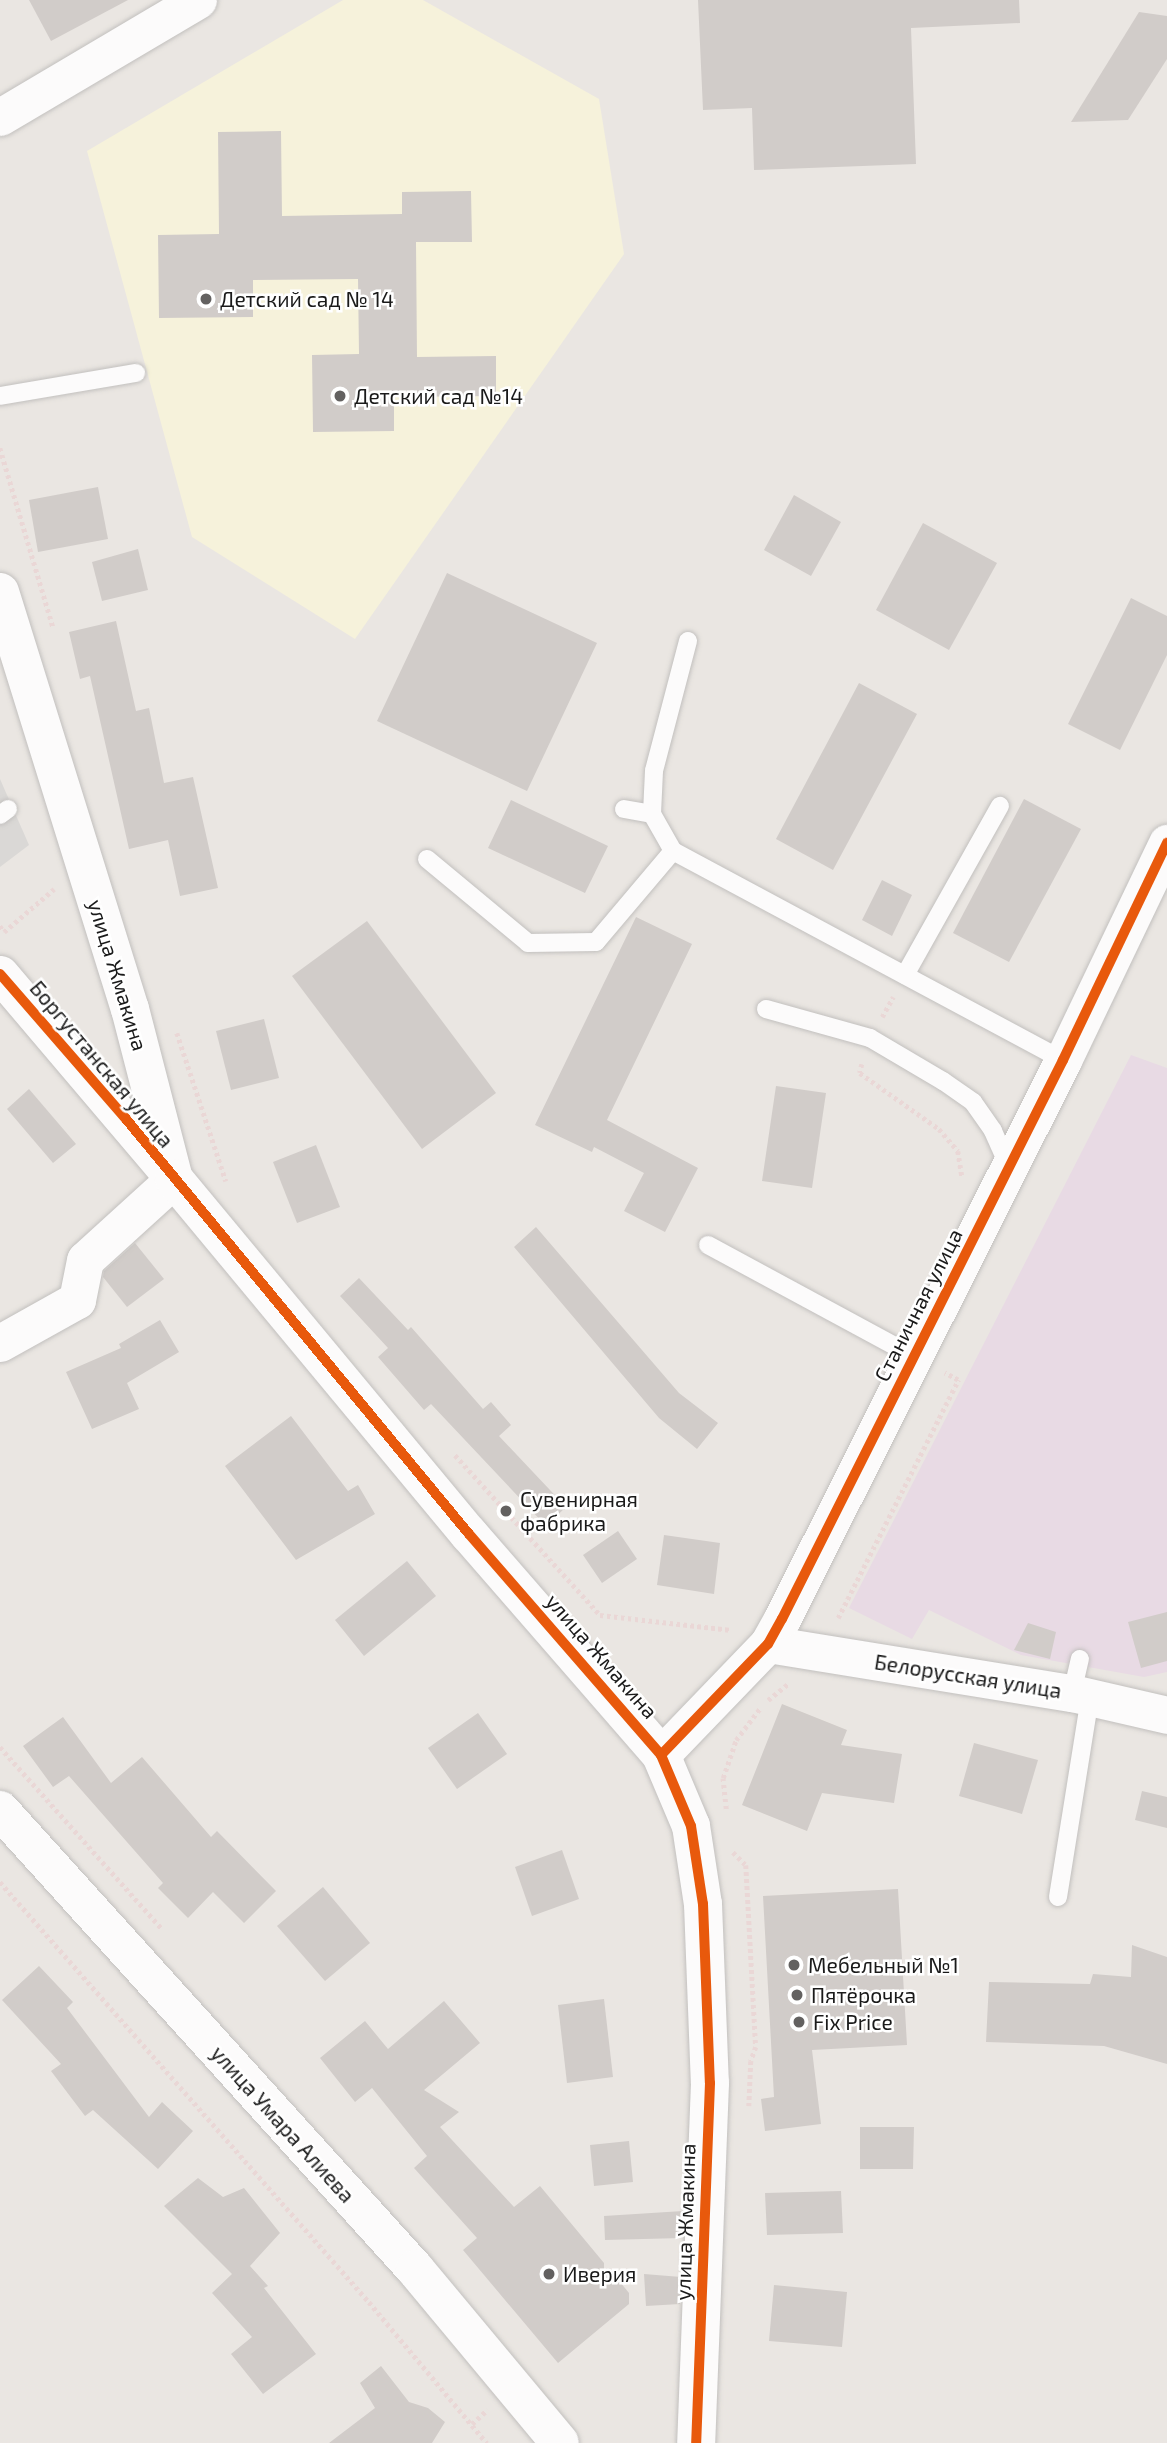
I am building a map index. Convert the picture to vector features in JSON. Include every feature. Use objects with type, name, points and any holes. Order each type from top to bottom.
[{"type":"street","points":[[0,117],[198,0]]},
{"type":"street","name":"улица Жмакина","points":[[0,592],[130,1009],[174,1179],[469,1534],[661,1755],[691,1826],[703,1904],[710,2083],[696,2443]]},
{"type":"street","name":"Станичная улица","points":[[661,1755],[768,1644],[1063,1060],[1167,843]]},
{"type":"street","name":"Боргустанская улица","points":[[0,974],[174,1179]]},
{"type":"street","points":[[0,1343],[78,1300],[85,1260],[174,1179]]},
{"type":"street","name":"Белорусская улица","points":[[768,1644],[1081,1683],[1167,1715]]},
{"type":"street","name":"улица Умара Алиева","points":[[0,1810],[415,2269],[560,2443]]},
{"type":"lane","points":[[0,396],[136,373]]},
{"type":"lane","points":[[688,641],[654,771],[652,814],[673,851],[1063,1060]]},
{"type":"lane","points":[[905,975],[1000,806]]},
{"type":"lane","points":[[624,809],[652,814]]},
{"type":"lane","points":[[427,859],[528,943],[596,942],[673,851]]},
{"type":"lane","points":[[766,1009],[870,1038],[943,1081],[972,1102],[993,1131],[1009,1167]]},
{"type":"lane","points":[[708,1245],[913,1356]]},
{"type":"lane","points":[[1058,1897],[1081,1683]]},
{"type":"path","points":[[0,448],[53,628]]},
{"type":"path","points":[[174,1021],[228,1188]]},
{"type":"path","points":[[848,1626],[835,1623],[958,1380],[913,1356]]},
{"type":"path","points":[[452,1452],[600,1615],[721,1629]]},
{"type":"path","points":[[727,1814],[723,1778],[736,1740],[764,1703],[797,1675],[816,1650]]},
{"type":"path","points":[[731,1850],[746,1865],[756,2047],[751,2062],[749,2116]]},
{"type":"path","points":[[0,1882],[360,2291],[487,2443]]},
{"type":"shaded area","name":"Детский сад №14","points":[[343,0],[423,0],[599,99],[624,254],[355,639],[192,537],[87,151]]},
{"type":"shaded area","points":[[0,779],[29,845],[0,867]]},
{"type":"shaded area","points":[[1131,1055],[1167,1068],[1167,1672],[1144,1677],[1021,1655],[929,1610],[912,1639],[849,1608]]},
{"type":"building","points":[[29,0],[128,0],[51,41]]},
{"type":"building","points":[[698,0],[1019,0],[1020,23],[911,28],[916,164],[754,170],[752,108],[703,110]]},
{"type":"building","points":[[1139,12],[1167,16],[1167,59],[1128,120],[1071,122]]},
{"type":"building","name":"Детский сад № 14","points":[[281,131],[282,216],[402,214],[402,192],[471,191],[472,242],[416,242],[417,357],[496,356],[496,396],[394,397],[394,431],[313,432],[312,355],[359,354],[358,279],[253,280],[253,317],[159,318],[158,235],[219,234],[218,132]]},
{"type":"building","points":[[98,487],[108,539],[38,552],[29,500]]},
{"type":"building","points":[[794,495],[841,522],[811,576],[764,550]]},
{"type":"building","points":[[923,523],[997,563],[949,650],[876,610]]},
{"type":"building","points":[[138,549],[148,590],[102,601],[92,562]]},
{"type":"building","points":[[447,573],[597,643],[527,791],[377,721]]},
{"type":"building","points":[[1131,598],[1167,616],[1167,655],[1120,750],[1068,724]]},
{"type":"building","points":[[116,621],[136,711],[149,708],[164,783],[193,777],[218,888],[180,896],[168,840],[129,849],[90,676],[80,679],[69,632]]},
{"type":"building","points":[[859,683],[917,714],[833,870],[776,839]]},
{"type":"building","points":[[1024,799],[1081,829],[1009,962],[953,933]]},
{"type":"building","points":[[511,800],[608,846],[585,893],[488,848]]},
{"type":"building","points":[[882,880],[912,895],[892,936],[862,920]]},
{"type":"building","points":[[636,917],[692,944],[607,1120],[698,1168],[665,1232],[624,1211],[644,1173],[594,1147],[592,1152],[535,1125]]},
{"type":"building","points":[[367,921],[496,1093],[422,1149],[292,976]]},
{"type":"building","points":[[264,1019],[279,1078],[231,1090],[216,1031]]},
{"type":"building","points":[[776,1086],[826,1093],[812,1188],[762,1181]]},
{"type":"building","points":[[29,1089],[76,1144],[53,1163],[7,1109]]},
{"type":"building","points":[[316,1145],[340,1207],[297,1223],[273,1162]]},
{"type":"building","points":[[536,1227],[679,1393],[718,1423],[697,1449],[659,1418],[514,1247]]},
{"type":"building","points":[[135,1243],[164,1279],[127,1307],[103,1277],[104,1271]]},
{"type":"building","points":[[359,1278],[408,1330],[411,1327],[483,1409],[491,1402],[511,1425],[499,1436],[566,1507],[546,1526],[431,1404],[424,1410],[378,1357],[388,1348],[340,1296]]},
{"type":"building","points":[[160,1320],[179,1352],[127,1383],[139,1409],[92,1429],[66,1372],[121,1348],[119,1344]]},
{"type":"building","points":[[291,1416],[348,1491],[358,1485],[375,1514],[296,1560],[225,1466]]},
{"type":"building","points":[[618,1531],[637,1559],[602,1583],[583,1555]]},
{"type":"building","points":[[664,1535],[720,1543],[714,1594],[657,1585]]},
{"type":"building","points":[[407,1561],[436,1596],[364,1656],[335,1620]]},
{"type":"building","points":[[1167,1612],[1167,1661],[1141,1668],[1128,1622]]},
{"type":"building","points":[[1028,1623],[1056,1632],[1050,1659],[1014,1650]]},
{"type":"building","points":[[782,1704],[847,1730],[841,1745],[902,1754],[894,1803],[822,1793],[807,1831],[742,1805]]},
{"type":"building","points":[[478,1713],[507,1754],[457,1789],[428,1748]]},
{"type":"building","points":[[63,1717],[111,1783],[142,1757],[211,1837],[217,1831],[276,1891],[244,1923],[213,1892],[188,1918],[158,1888],[163,1883],[69,1776],[53,1787],[23,1746]]},
{"type":"building","points":[[974,1743],[1038,1760],[1022,1814],[959,1796]]},
{"type":"building","points":[[1142,1791],[1167,1797],[1167,1828],[1135,1820]]},
{"type":"building","points":[[562,1850],[579,1899],[532,1916],[515,1867]]},
{"type":"building","points":[[323,1887],[370,1943],[325,1981],[277,1926]]},
{"type":"building","points":[[898,1889],[907,2045],[812,2050],[821,2124],[765,2131],[761,2099],[774,2097],[763,1896]]},
{"type":"building","points":[[1132,1945],[1167,1957],[1167,2064],[1104,2046],[986,2042],[989,1982],[1090,1984],[1093,1974],[1131,1977]]},
{"type":"building","points":[[39,1966],[73,2002],[67,2008],[149,2117],[162,2102],[193,2131],[158,2169],[93,2110],[85,2116],[51,2071],[61,2064],[2,2000]]},
{"type":"building","points":[[604,1999],[613,2077],[567,2083],[558,2005]]},
{"type":"building","points":[[444,2001],[480,2043],[424,2090],[459,2112],[440,2127],[514,2207],[540,2186],[604,2263],[604,2270],[611,2271],[629,2293],[629,2304],[558,2363],[463,2250],[477,2238],[414,2168],[427,2156],[372,2088],[355,2102],[320,2058],[365,2021],[388,2049]]},
{"type":"building","points":[[860,2127],[914,2127],[913,2169],[860,2169]]},
{"type":"building","points":[[629,2141],[633,2182],[594,2186],[590,2145]]},
{"type":"building","points":[[198,2178],[223,2197],[244,2188],[280,2233],[250,2266],[268,2286],[264,2288],[316,2354],[263,2394],[231,2354],[252,2337],[212,2293],[232,2274],[164,2206]]},
{"type":"building","points":[[841,2191],[843,2233],[767,2235],[765,2193]]},
{"type":"building","points":[[683,2211],[682,2238],[605,2240],[604,2216]]},
{"type":"building","points":[[644,2274],[681,2277],[680,2304],[646,2306]]},
{"type":"building","points":[[774,2285],[847,2292],[842,2347],[769,2341]]},
{"type":"building","points":[[381,2366],[409,2402],[428,2408],[445,2422],[432,2443],[329,2443],[375,2408],[360,2383]]},
{"type":"cycle path","points":[[661,1755],[768,1644],[782,1619],[1063,1060],[1167,843]]},
{"type":"cycle path","points":[[0,974],[126,1119],[469,1534],[661,1755],[691,1826],[703,1904],[710,2083],[696,2443]]},
{"type":"place","name":"Детский сад № 14","points":[[206,299]]},
{"type":"place","name":"Детский сад №14","points":[[340,396]]},
{"type":"place","name":"Сувенирная фабрика","points":[[506,1511]]},
{"type":"place","name":"Мебельный №1","points":[[794,1965]]},
{"type":"place","name":"Пятёрочка","points":[[797,1995]]},
{"type":"place","name":"Fix Price","points":[[799,2022]]},
{"type":"place","name":"Иверия","points":[[549,2274]]}]
